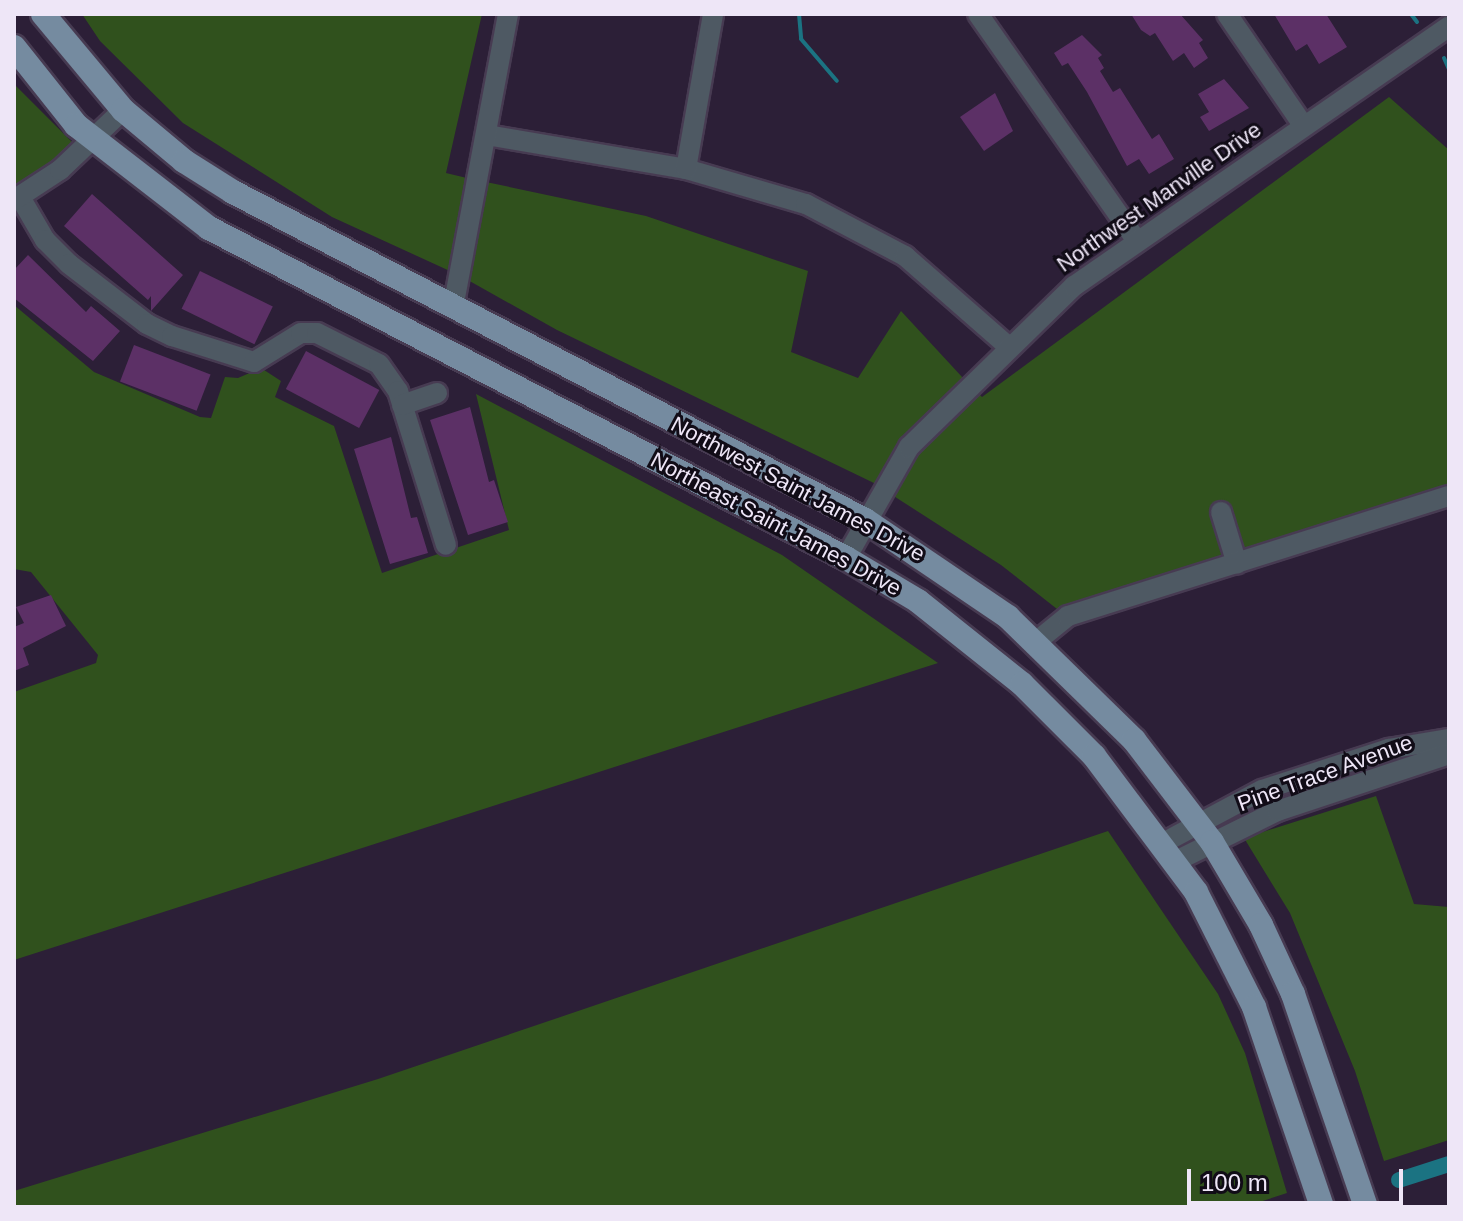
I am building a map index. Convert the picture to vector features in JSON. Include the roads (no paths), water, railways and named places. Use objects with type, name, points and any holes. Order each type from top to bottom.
[{"type":"main road","name":"Northwest Saint James Drive","points":[[43,14],[123,110],[184,161],[233,192],[865,520],[940,566],[1036,642],[1134,740],[1205,832],[1261,925],[1293,994],[1366,1207]]},
{"type":"main road","name":"Northeast Saint James Drive","points":[[14,47],[94,141],[160,194],[253,253],[846,558],[918,601],[1022,684],[1094,756],[1169,852],[1254,1007],[1322,1207]]},
{"type":"street","points":[[453,308],[508,14]]},
{"type":"street","points":[[686,169],[713,14]]},
{"type":"street","points":[[978,14],[1136,240]]},
{"type":"street","points":[[1227,14],[1303,125]]},
{"type":"street","name":"Northwest Manville Drive","points":[[846,558],[909,447],[1074,286],[1136,240],[1449,26]]},
{"type":"street","points":[[123,110],[94,141],[17,198],[45,240],[69,264],[147,324],[237,361],[254,362],[301,333],[317,333],[379,364],[402,405],[446,545]]},
{"type":"street","points":[[487,135],[686,169],[806,204],[905,256],[1009,347]]},
{"type":"street","points":[[402,405],[437,393]]},
{"type":"street","points":[[1036,642],[1068,616],[1449,496]]},
{"type":"street","points":[[1221,512],[1237,564]]},
{"type":"street","name":"Pine Trace Avenue","points":[[1169,852],[1205,832],[1262,790],[1388,749],[1449,739]]},
{"type":"street","name":"Pine Trace Avenue","points":[[1205,832],[1449,754]]},
{"type":"waterway","points":[[799,14],[801,39],[837,81]]},
{"type":"waterway","points":[[1411,14],[1417,22]]},
{"type":"waterway","points":[[1444,58],[1449,69]]},
{"type":"waterway","points":[[1399,1180],[1449,1164]]}]
